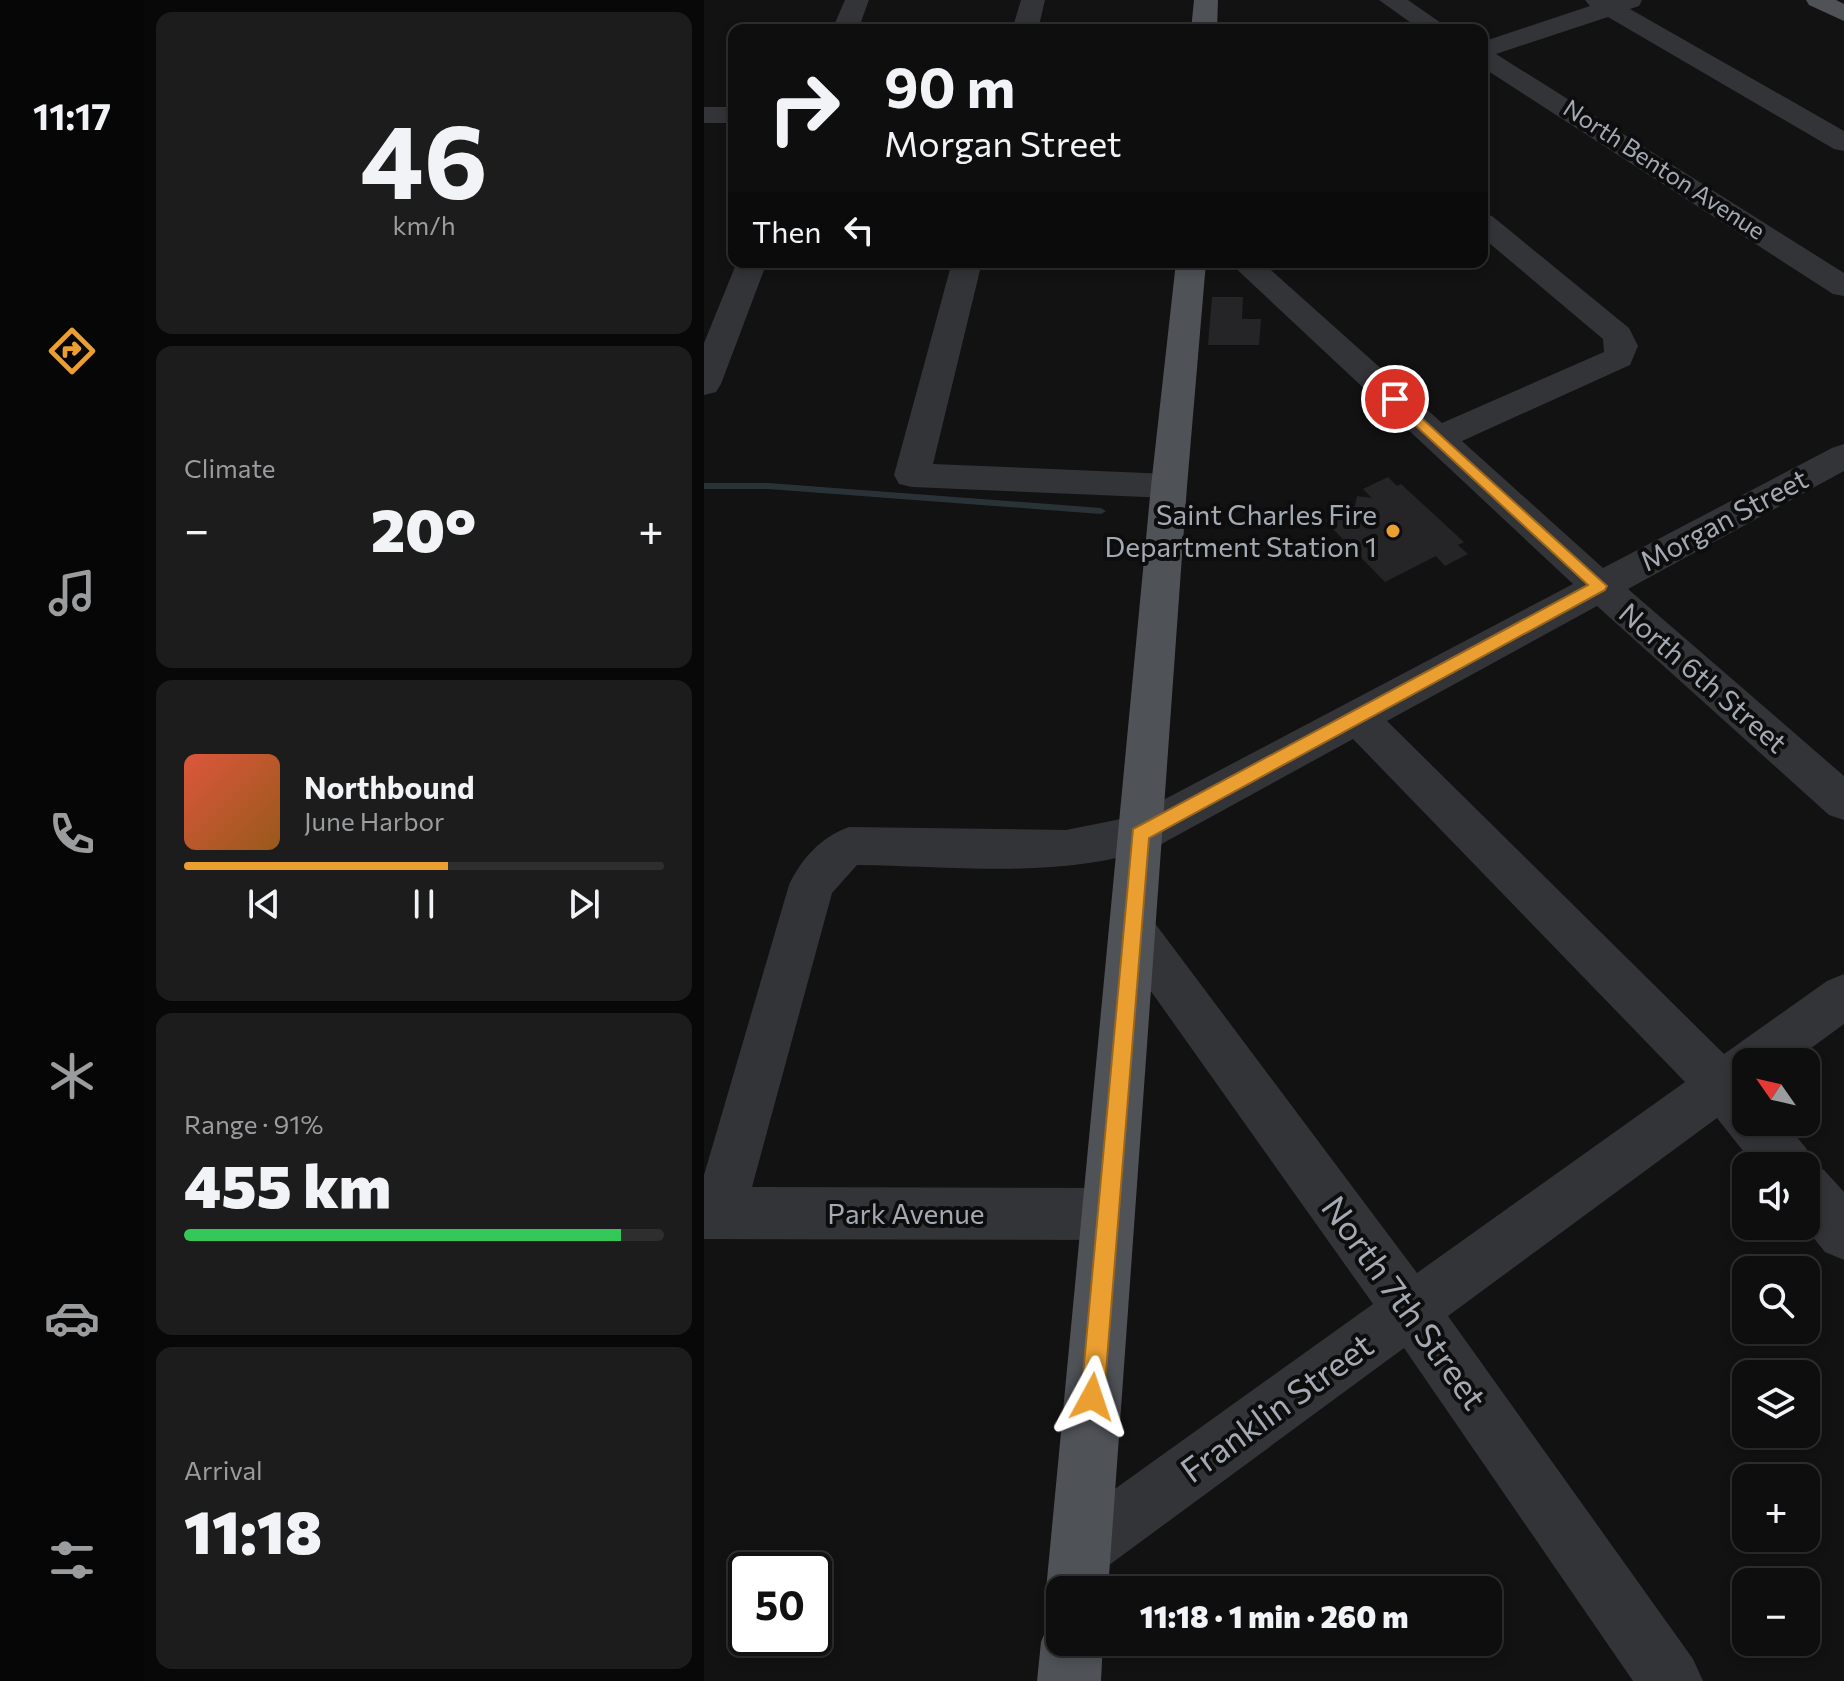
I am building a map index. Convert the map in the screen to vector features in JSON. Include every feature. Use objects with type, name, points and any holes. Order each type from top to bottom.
[{"type":"main road","points":[[1204,24],[1206,0]]},
{"type":"main road","points":[[1818,0],[1844,14]]},
{"type":"main road","points":[[1078,1570],[1169,486],[1190,268]]},
{"type":"main road","points":[[1069,1681],[1071,1656]]},
{"type":"street","points":[[847,24],[857,0]]},
{"type":"street","points":[[1027,24],[1033,0]]},
{"type":"street","points":[[1391,0],[1429,24]]},
{"type":"street","points":[[1488,51],[1613,3],[1844,143]]},
{"type":"street","name":"North Benton Avenue","points":[[1488,57],[1844,287]]},
{"type":"street","points":[[704,115],[728,115]]},
{"type":"street","points":[[1438,438],[1618,358],[1622,346],[1618,335],[1488,227]]},
{"type":"street","points":[[704,384],[750,268]]},
{"type":"street","points":[[965,268],[912,475],[1169,486]]},
{"type":"street","name":"North 6th Street","points":[[1251,268],[1599,586],[1844,802]]},
{"type":"street","name":"Morgan Street","points":[[711,1213],[812,885],[833,858],[849,846],[1066,849],[1140,834],[1844,456]]},
{"type":"street","points":[[1357,717],[1732,1078]]},
{"type":"street","name":"North 7th Street","points":[[1132,928],[1411,1310],[1671,1681]]},
{"type":"street","name":"Franklin Street","points":[[1789,1048],[1844,996]]},
{"type":"street","name":"Franklin Street","points":[[1078,1570],[1411,1310],[1732,1098]]},
{"type":"street","points":[[1820,1205],[1844,1233]]},
{"type":"street","name":"Park Avenue","points":[[711,1213],[1108,1214]]},
{"type":"building","points":[[1212,297],[1243,297],[1242,319],[1261,319],[1259,345],[1208,345]]},
{"type":"building","name":"Saint Charles Fire Department Station 1","points":[[1388,477],[1397,486],[1401,484],[1464,542],[1458,545],[1468,554],[1445,566],[1436,556],[1385,582],[1324,520],[1355,506],[1357,496],[1372,498],[1363,489]]},
{"type":"waterway","points":[[704,486],[768,486],[1101,511]]},
{"type":"place","name":"Saint Charles Fire Department Station 1","points":[[1393,531]]},
{"type":"route","points":[[1092,1397],[1140,834],[1599,586],[1395,399]]}]
